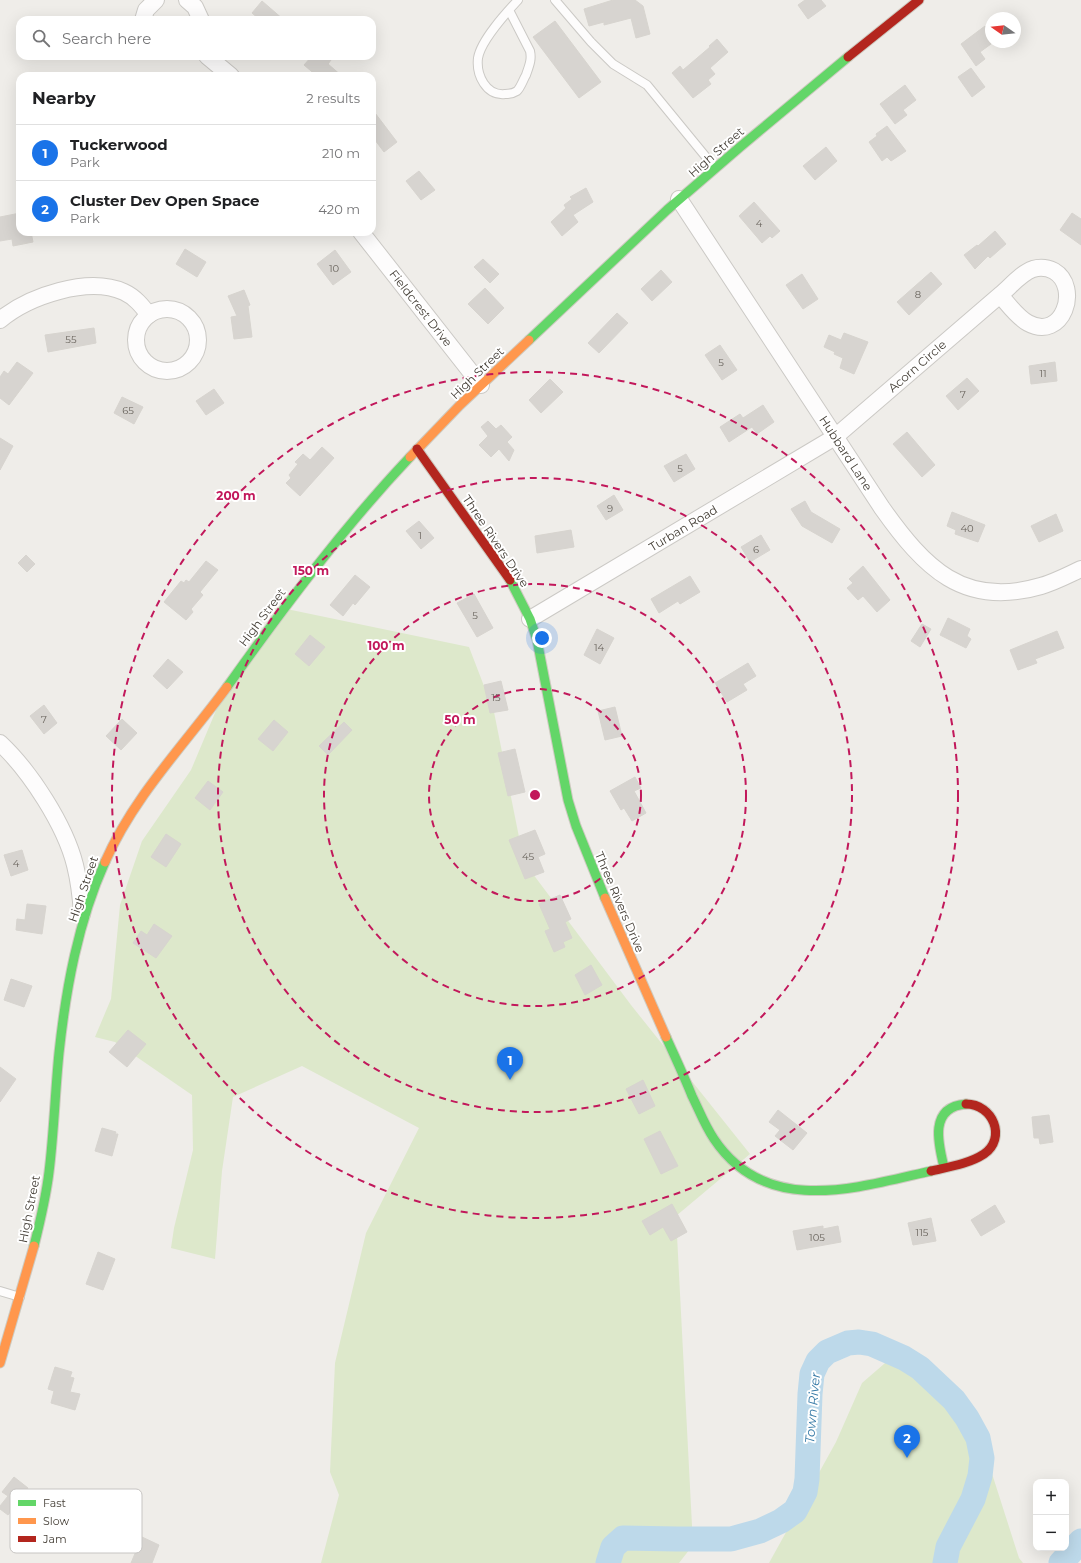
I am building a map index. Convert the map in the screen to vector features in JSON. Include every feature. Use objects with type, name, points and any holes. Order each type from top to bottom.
[{"type":"street","points":[[144,16],[146,10],[156,0]]},
{"type":"street","points":[[187,0],[195,7],[199,16]]},
{"type":"street","name":"High Street","points":[[0,1363],[21,1297],[47,1188],[68,984],[83,922],[93,889],[106,858],[121,829],[145,792],[203,718],[318,563],[417,448],[481,385],[679,200],[780,112],[919,0]]},
{"type":"street","points":[[212,60],[226,72]]},
{"type":"street","name":"Hubbard Lane","points":[[679,200],[882,508],[905,540],[928,564],[951,581],[980,590],[996,592],[1011,592],[1043,586],[1081,569]]},
{"type":"street","name":"Fieldcrest Drive","points":[[364,236],[481,385]]},
{"type":"street","points":[[0,320],[18,307],[45,295],[97,286],[124,292],[138,301],[149,315]]},
{"type":"street","name":"Acorn Circle","points":[[835,437],[1000,295]]},
{"type":"street","name":"Turban Road","points":[[530,620],[835,437]]},
{"type":"street","name":"Three Rivers Drive","points":[[417,448],[508,578],[530,620],[536,640],[553,717],[568,800],[576,826],[604,895],[696,1104],[715,1140],[724,1152],[746,1171],[771,1184],[799,1191],[828,1192],[861,1188],[974,1160],[985,1154],[994,1138],[994,1125],[992,1119],[978,1106],[964,1103],[950,1108],[945,1113],[938,1125],[937,1132],[944,1167]]},
{"type":"street","points":[[0,743],[16,759],[39,790],[68,845],[75,864],[79,883],[83,922]]},
{"type":"lane","points":[[508,10],[530,51],[531,58],[521,86],[516,91],[509,94],[499,95],[488,90],[481,78],[478,57],[490,35],[508,10],[518,0]]},
{"type":"lane","points":[[555,0],[591,42],[613,64],[646,85],[716,169]]},
{"type":"lane","points":[[0,1291],[21,1297]]},
{"type":"lane","points":[[0,1328],[10,1330]]},
{"type":"green space","points":[[277,607],[469,647],[494,712],[524,862],[631,1005],[750,1154],[676,1216],[693,1545],[679,1563],[321,1563],[339,1495],[330,1472],[335,1363],[366,1233],[419,1128],[302,1066],[233,1097],[222,1171],[215,1259],[171,1248],[174,1228],[193,1150],[192,1095],[115,1042],[95,1037],[111,999],[120,905],[142,841],[191,770],[228,682]]},
{"type":"green space","points":[[899,1351],[934,1366],[970,1405],[1019,1558],[1023,1563],[769,1563],[836,1442],[862,1383]]},
{"type":"building","points":[[613,0],[635,0],[643,6],[650,34],[636,38],[631,18],[604,25],[604,22],[589,26],[584,9]]},
{"type":"building","points":[[805,0],[821,0],[826,6],[808,19],[798,5]]},
{"type":"building","points":[[262,1],[279,16],[255,16],[252,13]]},
{"type":"building","points":[[555,21],[601,82],[579,98],[533,37]]},
{"type":"building","points":[[985,26],[986,48],[980,52],[985,59],[976,66],[961,44]]},
{"type":"building","points":[[717,39],[728,52],[710,68],[715,74],[708,80],[711,84],[693,98],[672,73],[680,66],[683,70]]},
{"type":"building","points":[[308,60],[331,60],[328,64],[337,72],[312,72],[304,65]]},
{"type":"building","points":[[971,68],[985,87],[972,97],[958,77]]},
{"type":"building","points":[[905,85],[916,100],[903,110],[907,115],[895,124],[880,104]]},
{"type":"building","points":[[376,114],[397,142],[384,152],[376,141]]},
{"type":"building","points":[[887,126],[906,151],[891,161],[887,157],[882,161],[869,142],[877,136],[876,134]]},
{"type":"building","points":[[826,147],[837,161],[815,180],[803,166]]},
{"type":"building","points":[[419,171],[435,190],[421,200],[406,181]]},
{"type":"building","points":[[586,188],[593,202],[573,215],[578,222],[562,236],[551,222],[566,208],[564,205],[572,199],[570,197]]},
{"type":"building","points":[[754,202],[780,231],[772,238],[770,236],[762,243],[739,216]]},
{"type":"building","points":[[1072,213],[1081,219],[1081,245],[1060,230]]},
{"type":"building","points":[[16,214],[16,236],[32,236],[33,242],[13,246],[12,239],[0,241],[0,217]]},
{"type":"building","points":[[995,231],[1006,244],[990,258],[988,256],[975,269],[964,255],[977,245],[978,246]]},
{"type":"building","points":[[185,249],[206,262],[197,277],[176,264]]},
{"type":"building","points":[[335,250],[351,272],[333,285],[317,264]]},
{"type":"building","points":[[483,259],[499,274],[490,283],[474,267]]},
{"type":"building","points":[[661,270],[672,282],[652,301],[641,289]]},
{"type":"building","points":[[931,272],[942,284],[909,315],[897,302]]},
{"type":"building","points":[[802,274],[818,299],[803,309],[786,285]]},
{"type":"building","points":[[485,288],[504,308],[488,324],[468,304]]},
{"type":"building","points":[[244,290],[250,305],[248,306],[252,337],[234,339],[231,317],[237,316],[228,296]]},
{"type":"building","points":[[617,313],[628,323],[599,353],[588,343]]},
{"type":"building","points":[[94,328],[96,343],[48,352],[45,335]]},
{"type":"building","points":[[844,333],[868,342],[854,374],[840,368],[843,358],[824,347],[829,335],[841,340]]},
{"type":"building","points":[[720,345],[737,370],[722,380],[705,355]]},
{"type":"building","points":[[17,362],[33,373],[9,405],[0,398],[0,377],[4,371],[8,374]]},
{"type":"building","points":[[1055,362],[1057,381],[1031,384],[1029,366]]},
{"type":"building","points":[[967,378],[979,391],[958,410],[946,396]]},
{"type":"building","points":[[550,379],[563,392],[541,413],[529,400]]},
{"type":"building","points":[[214,389],[224,403],[206,415],[196,401]]},
{"type":"building","points":[[122,397],[143,407],[134,424],[114,413]]},
{"type":"building","points":[[763,405],[774,422],[757,434],[752,427],[729,442],[720,427],[740,414],[743,418]]},
{"type":"building","points":[[488,421],[496,429],[501,425],[512,437],[507,442],[514,450],[509,461],[499,449],[491,457],[479,445],[488,436],[481,427]]},
{"type":"building","points":[[907,432],[935,465],[922,477],[893,444]]},
{"type":"building","points":[[0,438],[13,446],[0,470]]},
{"type":"building","points":[[322,447],[334,458],[300,496],[286,483],[291,478],[289,475],[298,464],[295,462],[303,454],[310,460]]},
{"type":"building","points":[[686,454],[695,469],[674,482],[664,466]]},
{"type":"building","points":[[614,495],[623,510],[606,520],[597,506]]},
{"type":"building","points":[[805,501],[811,512],[840,529],[832,543],[802,526],[791,509]]},
{"type":"building","points":[[952,512],[985,525],[978,542],[955,534],[956,530],[947,526]]},
{"type":"building","points":[[1056,514],[1063,531],[1039,542],[1031,526]]},
{"type":"building","points":[[419,521],[434,538],[421,549],[406,531]]},
{"type":"building","points":[[571,530],[574,547],[537,553],[535,536]]},
{"type":"building","points":[[761,535],[770,550],[750,562],[741,547]]},
{"type":"building","points":[[26,555],[35,564],[27,572],[18,563]]},
{"type":"building","points":[[206,561],[218,570],[200,592],[203,595],[191,609],[193,612],[186,620],[164,602],[181,581],[184,583],[186,580],[189,582]]},
{"type":"building","points":[[863,566],[890,600],[877,612],[863,596],[858,600],[847,588],[853,583],[849,579]]},
{"type":"building","points":[[355,575],[370,587],[355,605],[353,603],[343,616],[330,605]]},
{"type":"building","points":[[690,576],[700,592],[680,604],[678,601],[659,613],[651,599]]},
{"type":"building","points":[[474,594],[493,628],[477,637],[457,603]]},
{"type":"building","points":[[948,618],[970,629],[967,636],[971,639],[966,648],[940,635]]},
{"type":"building","points":[[922,624],[931,629],[920,647],[911,641]]},
{"type":"building","points":[[597,629],[614,638],[600,664],[584,655]]},
{"type":"building","points":[[1057,631],[1064,648],[1035,659],[1037,663],[1018,670],[1010,650]]},
{"type":"building","points":[[310,635],[325,647],[309,666],[295,654]]},
{"type":"building","points":[[168,659],[183,672],[167,689],[153,676]]},
{"type":"building","points":[[748,663],[756,676],[743,684],[747,690],[727,702],[715,683]]},
{"type":"building","points":[[501,681],[508,710],[490,713],[484,685]]},
{"type":"building","points":[[44,705],[57,723],[44,734],[30,716]]},
{"type":"building","points":[[615,707],[622,736],[605,740],[598,711]]},
{"type":"building","points":[[122,719],[137,733],[121,750],[106,736]]},
{"type":"building","points":[[274,720],[288,732],[273,751],[258,739]]},
{"type":"building","points":[[344,722],[352,730],[328,755],[319,746]]},
{"type":"building","points":[[515,749],[525,792],[508,796],[498,753]]},
{"type":"building","points":[[635,777],[641,788],[634,791],[646,813],[632,821],[624,808],[621,810],[610,791]]},
{"type":"building","points":[[208,781],[223,792],[210,810],[195,798]]},
{"type":"building","points":[[535,830],[545,854],[538,857],[544,872],[525,879],[509,840]]},
{"type":"building","points":[[166,834],[181,844],[166,867],[151,857]]},
{"type":"building","points":[[22,850],[28,870],[11,876],[4,855]]},
{"type":"building","points":[[560,895],[571,919],[565,922],[572,938],[563,942],[565,947],[554,952],[545,931],[550,929],[539,904]]},
{"type":"building","points":[[27,904],[46,906],[42,934],[16,930],[17,919],[25,920]]},
{"type":"building","points":[[154,924],[172,936],[156,958],[133,943],[141,931],[147,935]]},
{"type":"building","points":[[591,965],[602,985],[585,995],[575,975]]},
{"type":"building","points":[[11,979],[32,986],[24,1007],[4,1000]]},
{"type":"building","points":[[128,1030],[146,1044],[127,1067],[109,1052]]},
{"type":"building","points":[[0,1067],[16,1079],[0,1102]]},
{"type":"building","points":[[643,1080],[655,1106],[639,1114],[626,1089]]},
{"type":"building","points":[[778,1110],[807,1133],[793,1150],[775,1136],[780,1130],[769,1122]]},
{"type":"building","points":[[1049,1115],[1053,1142],[1040,1144],[1039,1138],[1034,1138],[1032,1117]]},
{"type":"building","points":[[102,1128],[118,1134],[112,1156],[95,1151]]},
{"type":"building","points":[[660,1131],[678,1166],[661,1174],[644,1139]]},
{"type":"building","points":[[672,1204],[687,1232],[671,1241],[663,1227],[650,1235],[642,1221]]},
{"type":"building","points":[[995,1205],[1005,1222],[981,1236],[971,1220]]},
{"type":"building","points":[[931,1218],[936,1241],[913,1245],[908,1223]]},
{"type":"building","points":[[823,1226],[823,1229],[838,1226],[841,1242],[797,1250],[793,1231]]},
{"type":"building","points":[[98,1252],[115,1259],[103,1290],[86,1284]]},
{"type":"building","points":[[55,1367],[72,1372],[70,1377],[74,1378],[70,1392],[80,1394],[75,1410],[51,1403],[54,1391],[48,1389]]},
{"type":"building","points":[[14,1477],[28,1488],[10,1489],[10,1512],[8,1515],[0,1509],[0,1506],[8,1496],[2,1492]]},
{"type":"building","points":[[142,1537],[159,1545],[152,1563],[131,1563],[135,1553],[142,1553]]},
{"type":"waterway","name":"Town River","points":[[608,1563],[613,1547],[623,1538],[731,1539],[760,1531],[781,1521],[795,1511],[805,1492],[807,1479],[812,1374],[818,1361],[827,1352],[848,1343],[859,1342],[872,1344],[904,1358],[920,1368],[954,1400],[967,1418],[978,1438],[982,1458],[980,1476],[973,1499],[948,1547],[945,1563]]},
{"type":"waterway","name":"Town River","points":[[1061,1563],[1081,1541]]},
{"type":"traffic: fast","points":[[529,340],[667,210],[848,57]]},
{"type":"traffic: fast","points":[[227,687],[270,627],[338,540],[410,457]]},
{"type":"traffic: fast","points":[[510,580],[530,619],[537,640],[568,800],[576,826],[605,898]]},
{"type":"traffic: fast","points":[[34,1246],[45,1200],[49,1172],[59,1053],[65,1004],[80,932],[87,908],[105,862]]},
{"type":"traffic: fast","points":[[666,1037],[702,1118],[714,1139],[735,1163],[759,1179],[786,1188],[814,1191],[843,1189],[873,1184],[931,1171]]},
{"type":"traffic: fast","points":[[944,1167],[939,1137],[941,1119],[946,1112],[954,1107],[966,1104]]},
{"type":"traffic: slow","points":[[410,457],[460,405],[529,340]]},
{"type":"traffic: slow","points":[[105,862],[130,815],[145,793],[227,687]]},
{"type":"traffic: slow","points":[[605,898],[666,1037]]},
{"type":"traffic: slow","points":[[0,1363],[34,1246]]},
{"type":"traffic: jam","points":[[848,57],[919,0]]},
{"type":"traffic: jam","points":[[417,449],[510,580]]},
{"type":"traffic: jam","points":[[931,1171],[958,1165],[972,1160],[984,1154],[991,1147],[995,1139],[996,1131],[990,1116],[975,1105],[966,1104]]},
{"type":"place","name":"Tuckerwood","points":[[510,1080]]},
{"type":"place","name":"Cluster Dev Open Space","points":[[907,1458]]}]
